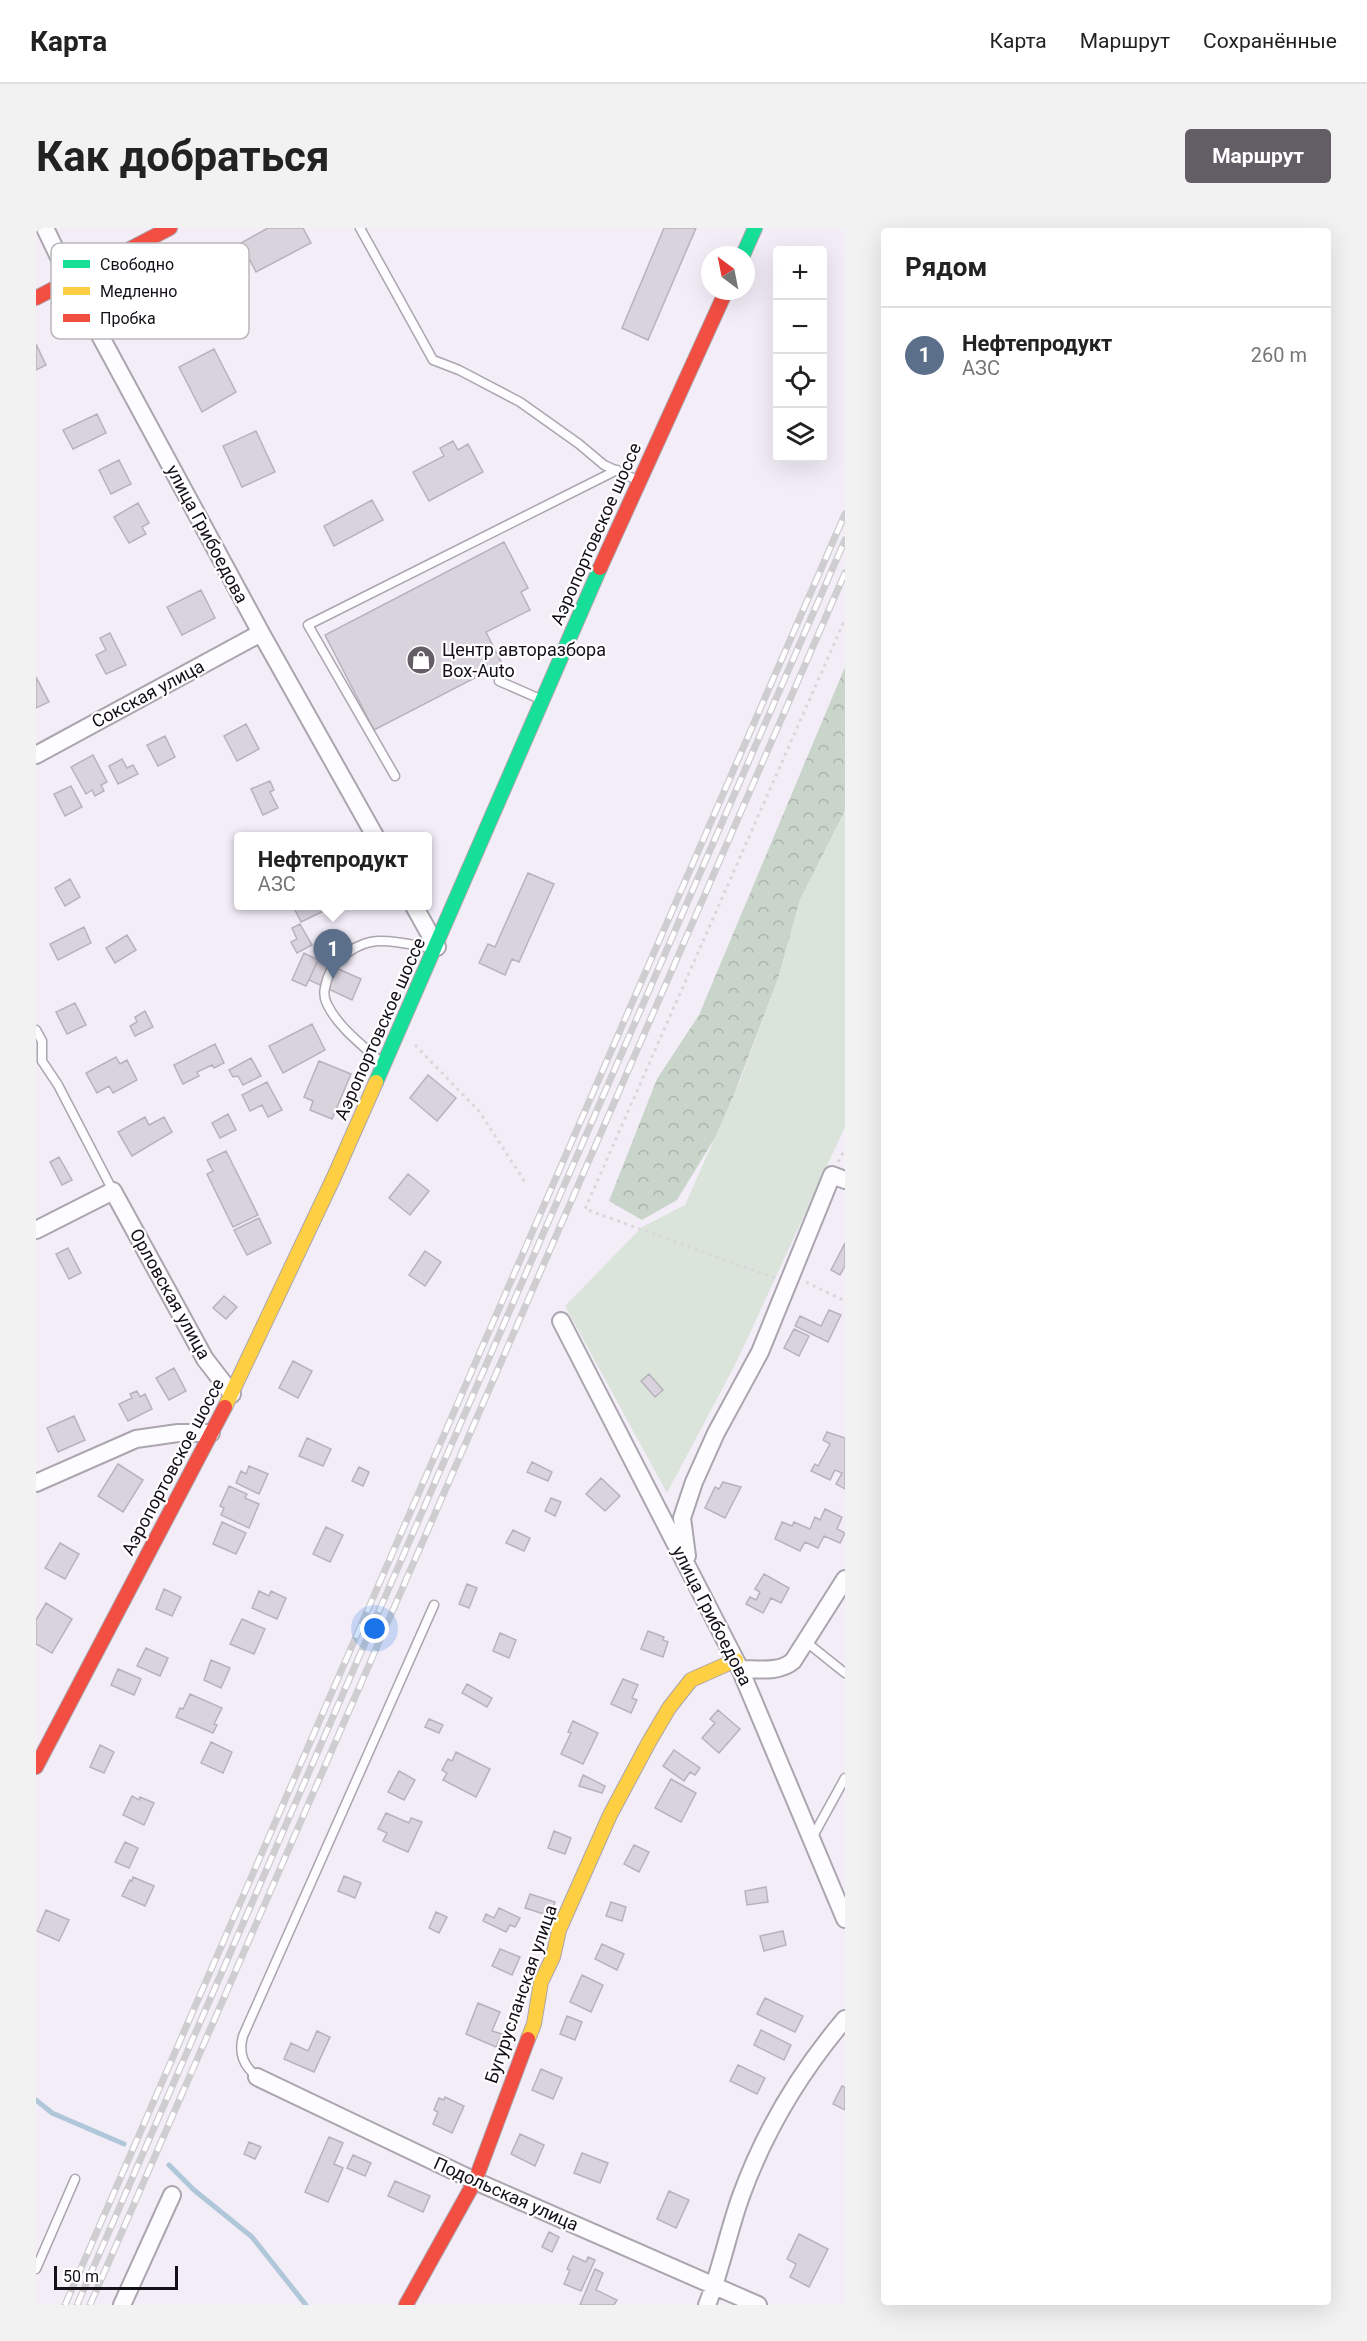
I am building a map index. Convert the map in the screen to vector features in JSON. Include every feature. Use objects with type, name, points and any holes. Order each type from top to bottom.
[{"type":"main road","points":[[141,243],[170,228]]},
{"type":"main road","points":[[747,246],[756,228]]},
{"type":"main road","points":[[36,298],[51,290]]},
{"type":"main road","name":"Аэропортовское шоссе","points":[[36,1767],[232,1394],[334,1177],[639,480],[722,300]]},
{"type":"main road","name":"Бугурусланская улица","points":[[406,2305],[475,2181],[534,2024],[541,1982],[553,1957],[559,1930],[610,1815],[669,1708],[691,1680],[738,1665]]},
{"type":"street","name":"улица Грибоедова","points":[[45,228],[52,243]]},
{"type":"street","name":"улица Грибоедова","points":[[102,339],[261,633],[372,832]]},
{"type":"street","name":"Сокская улица","points":[[36,755],[261,633]]},
{"type":"street","points":[[416,910],[436,948]]},
{"type":"street","points":[[689,1569],[682,1518],[694,1482],[716,1434],[760,1352],[832,1174],[845,1180]]},
{"type":"street","points":[[36,1230],[112,1191]]},
{"type":"street","name":"Орловская улица","points":[[112,1191],[205,1359],[232,1394]]},
{"type":"street","name":"улица Грибоедова","points":[[561,1321],[738,1665],[812,1839],[839,1891],[845,1919]]},
{"type":"street","points":[[36,1483],[136,1439],[178,1433],[211,1433]]},
{"type":"street","points":[[738,1665],[777,1669],[786,1667],[793,1661],[845,1579]]},
{"type":"street","points":[[707,2305],[715,2286],[741,2196],[772,2121],[818,2050],[845,2019]]},
{"type":"street","name":"Подольская улица","points":[[257,2077],[475,2181],[758,2305]]},
{"type":"street","points":[[122,2305],[172,2195]]},
{"type":"lane","points":[[360,228],[433,360],[520,402],[579,444],[604,465],[639,480]]},
{"type":"lane","points":[[395,776],[308,625],[617,470]]},
{"type":"lane","points":[[499,681],[544,701]]},
{"type":"lane","points":[[383,1064],[346,1030],[327,1005],[323,993],[330,973],[340,958],[356,947],[377,940],[436,948]]},
{"type":"lane","points":[[36,1030],[42,1041],[42,1061],[58,1085],[112,1191]]},
{"type":"lane","points":[[257,2077],[249,2070],[241,2055],[240,2046],[243,2036],[434,1605]]},
{"type":"lane","points":[[805,1641],[845,1673]]},
{"type":"lane","points":[[812,1839],[845,1778]]},
{"type":"lane","points":[[36,2269],[75,2179]]},
{"type":"path","points":[[845,619],[585,1209],[790,1278],[845,1301]]},
{"type":"path","points":[[398,1030],[427,1056],[479,1112],[527,1185]]},
{"type":"green space","points":[[845,667],[845,811],[800,900],[778,979],[722,1126],[677,1200],[642,1220],[609,1201],[657,1079],[699,1015]]},
{"type":"shaded area","points":[[845,811],[845,1127],[736,1363],[667,1493],[565,1306],[642,1227],[685,1205],[740,1081],[778,979],[800,900]]},
{"type":"building","points":[[268,228],[303,228],[311,243],[256,272],[249,258],[249,243],[241,243]]},
{"type":"building","points":[[664,228],[696,228],[648,340],[622,328]]},
{"type":"building","points":[[36,344],[46,365],[36,370]]},
{"type":"building","points":[[214,349],[236,392],[202,412],[179,367]]},
{"type":"building","points":[[97,414],[106,433],[73,449],[63,430]]},
{"type":"building","points":[[256,431],[275,472],[242,487],[223,446]]},
{"type":"building","points":[[453,441],[458,450],[468,444],[483,472],[429,501],[413,472],[444,456],[440,448]]},
{"type":"building","points":[[119,460],[131,484],[111,494],[99,470]]},
{"type":"building","points":[[372,500],[383,520],[334,546],[324,526]]},
{"type":"building","points":[[138,503],[149,523],[142,527],[146,534],[129,543],[114,517]]},
{"type":"building","points":[[504,542],[528,588],[521,592],[530,610],[486,632],[502,664],[374,730],[325,635]]},
{"type":"building","points":[[201,590],[215,618],[182,635],[167,607]]},
{"type":"building","points":[[110,633],[126,665],[106,674],[96,655],[106,650],[100,638]]},
{"type":"building","points":[[36,677],[49,702],[36,708]]},
{"type":"building","points":[[246,724],[259,749],[237,761],[224,736]]},
{"type":"building","points":[[165,736],[175,757],[158,766],[147,745]]},
{"type":"building","points":[[93,755],[107,782],[101,785],[104,791],[95,796],[92,790],[86,794],[71,767]]},
{"type":"building","points":[[122,759],[127,768],[133,765],[138,774],[118,784],[109,766]]},
{"type":"building","points":[[270,781],[274,790],[270,792],[278,808],[263,815],[251,789]]},
{"type":"building","points":[[71,786],[82,807],[65,816],[54,794]]},
{"type":"building","points":[[528,873],[554,884],[519,962],[512,959],[505,975],[479,963],[488,944],[495,947]]},
{"type":"building","points":[[70,879],[80,897],[65,906],[55,888]]},
{"type":"building","points":[[295,910],[326,910],[301,922]]},
{"type":"building","points":[[300,924],[312,945],[297,953],[291,942],[297,939],[292,928]]},
{"type":"building","points":[[84,927],[91,943],[58,960],[50,944]]},
{"type":"building","points":[[127,935],[136,950],[115,963],[106,948]]},
{"type":"building","points":[[304,953],[318,960],[306,986],[292,980]]},
{"type":"building","points":[[318,960],[361,979],[352,1000],[309,980]]},
{"type":"building","points":[[75,1003],[86,1025],[67,1034],[56,1012]]},
{"type":"building","points":[[145,1011],[153,1027],[135,1036],[130,1026],[137,1022],[135,1017]]},
{"type":"building","points":[[312,1024],[325,1050],[283,1073],[269,1046]]},
{"type":"building","points":[[215,1044],[224,1063],[214,1068],[212,1065],[197,1072],[199,1076],[183,1084],[174,1065]]},
{"type":"building","points":[[116,1057],[120,1064],[127,1060],[137,1080],[113,1093],[109,1086],[97,1093],[86,1073]]},
{"type":"building","points":[[251,1058],[261,1076],[243,1085],[238,1076],[233,1077],[229,1070]]},
{"type":"building","points":[[319,1061],[351,1074],[332,1119],[310,1110],[313,1101],[304,1097]]},
{"type":"building","points":[[428,1075],[456,1098],[437,1121],[410,1098]]},
{"type":"building","points":[[267,1082],[282,1110],[268,1117],[262,1105],[250,1111],[242,1095]]},
{"type":"building","points":[[228,1114],[236,1130],[220,1138],[212,1123]]},
{"type":"building","points":[[145,1117],[149,1125],[164,1117],[172,1132],[132,1156],[118,1132]]},
{"type":"building","points":[[226,1151],[258,1215],[233,1227],[207,1174],[213,1171],[207,1160]]},
{"type":"building","points":[[59,1157],[72,1180],[62,1185],[50,1162]]},
{"type":"building","points":[[408,1174],[429,1191],[410,1215],[389,1198]]},
{"type":"building","points":[[259,1218],[271,1243],[247,1255],[234,1230]]},
{"type":"building","points":[[845,1243],[845,1266],[840,1275],[831,1270]]},
{"type":"building","points":[[68,1248],[81,1273],[69,1279],[56,1254]]},
{"type":"building","points":[[425,1251],[441,1262],[425,1286],[409,1275]]},
{"type":"building","points":[[224,1296],[237,1307],[226,1319],[213,1308]]},
{"type":"building","points":[[829,1310],[841,1315],[828,1342],[795,1326],[800,1316],[821,1326]]},
{"type":"building","points":[[794,1329],[809,1336],[799,1356],[784,1348]]},
{"type":"building","points":[[293,1361],[312,1371],[298,1398],[279,1388]]},
{"type":"building","points":[[174,1368],[186,1391],[169,1400],[156,1378]]},
{"type":"building","points":[[649,1374],[663,1390],[655,1397],[641,1381]]},
{"type":"building","points":[[137,1391],[140,1397],[145,1394],[152,1409],[128,1421],[119,1404],[132,1398],[130,1394]]},
{"type":"building","points":[[74,1416],[85,1440],[58,1452],[47,1428]]},
{"type":"building","points":[[827,1432],[845,1438],[845,1489],[836,1484],[842,1473],[835,1470],[830,1480],[811,1471],[815,1464],[818,1466],[830,1444],[823,1440]]},
{"type":"building","points":[[307,1438],[331,1449],[323,1466],[299,1456]]},
{"type":"building","points":[[532,1462],[552,1472],[548,1481],[527,1472]]},
{"type":"building","points":[[118,1464],[143,1480],[123,1512],[98,1496]]},
{"type":"building","points":[[249,1466],[268,1474],[259,1494],[236,1483],[241,1471],[246,1474]]},
{"type":"building","points":[[359,1467],[369,1472],[363,1486],[352,1481]]},
{"type":"building","points":[[601,1478],[620,1496],[605,1511],[586,1494]]},
{"type":"building","points":[[723,1482],[741,1487],[725,1518],[705,1508],[715,1487],[719,1489]]},
{"type":"building","points":[[229,1486],[247,1494],[245,1498],[259,1504],[249,1528],[221,1515],[224,1508],[220,1506]]},
{"type":"building","points":[[551,1498],[561,1502],[555,1516],[545,1511]]},
{"type":"building","points":[[825,1509],[842,1517],[837,1529],[845,1533],[840,1543],[824,1536],[818,1548],[805,1542],[800,1551],[775,1539],[782,1522],[792,1526],[794,1522],[810,1529],[815,1517],[820,1520]]},
{"type":"building","points":[[222,1522],[246,1533],[236,1554],[213,1544]]},
{"type":"building","points":[[326,1527],[343,1535],[330,1562],[313,1554]]},
{"type":"building","points":[[513,1530],[530,1538],[524,1551],[506,1543]]},
{"type":"building","points":[[60,1543],[79,1554],[65,1579],[45,1568]]},
{"type":"building","points":[[764,1574],[789,1588],[781,1603],[771,1598],[763,1613],[746,1604],[750,1597],[756,1600],[760,1592],[755,1589]]},
{"type":"building","points":[[467,1584],[477,1588],[469,1608],[459,1604]]},
{"type":"building","points":[[164,1589],[181,1597],[172,1616],[156,1609]]},
{"type":"building","points":[[259,1591],[269,1596],[271,1591],[286,1598],[277,1619],[252,1608]]},
{"type":"building","points":[[46,1603],[72,1619],[52,1653],[36,1644],[36,1620]]},
{"type":"building","points":[[242,1619],[265,1629],[254,1654],[230,1644]]},
{"type":"building","points":[[648,1631],[664,1637],[663,1640],[668,1642],[663,1657],[641,1649]]},
{"type":"building","points":[[500,1633],[516,1640],[509,1658],[493,1651]]},
{"type":"building","points":[[146,1648],[168,1658],[160,1676],[137,1666]]},
{"type":"building","points":[[211,1660],[230,1668],[221,1688],[204,1680]]},
{"type":"building","points":[[118,1669],[141,1679],[134,1695],[111,1685]]},
{"type":"building","points":[[623,1679],[638,1685],[632,1698],[637,1700],[631,1713],[611,1704]]},
{"type":"building","points":[[467,1684],[492,1698],[487,1707],[462,1693]]},
{"type":"building","points":[[190,1694],[222,1708],[214,1724],[217,1725],[213,1733],[176,1717],[180,1708],[183,1709]]},
{"type":"building","points":[[718,1710],[740,1729],[719,1753],[702,1738],[715,1723],[710,1719]]},
{"type":"building","points":[[429,1719],[443,1725],[439,1733],[425,1727]]},
{"type":"building","points":[[573,1721],[598,1733],[583,1764],[561,1754],[571,1733],[568,1732]]},
{"type":"building","points":[[211,1742],[232,1752],[223,1773],[201,1763]]},
{"type":"building","points":[[100,1745],[114,1752],[104,1773],[90,1767]]},
{"type":"building","points":[[674,1750],[700,1768],[695,1775],[690,1772],[684,1781],[663,1766]]},
{"type":"building","points":[[456,1752],[490,1769],[476,1797],[443,1780],[447,1773],[442,1770],[448,1759],[452,1761]]},
{"type":"building","points":[[399,1771],[415,1780],[404,1800],[388,1792]]},
{"type":"building","points":[[583,1775],[605,1786],[602,1793],[579,1786]]},
{"type":"building","points":[[671,1779],[696,1793],[681,1822],[655,1808]]},
{"type":"building","points":[[132,1796],[154,1803],[144,1825],[123,1815]]},
{"type":"building","points":[[386,1813],[409,1823],[411,1818],[422,1822],[408,1852],[383,1841],[387,1833],[378,1829]]},
{"type":"building","points":[[554,1831],[571,1838],[565,1854],[548,1848]]},
{"type":"building","points":[[125,1842],[138,1848],[129,1868],[115,1862]]},
{"type":"building","points":[[634,1845],[649,1852],[639,1872],[624,1864]]},
{"type":"building","points":[[344,1876],[361,1883],[355,1898],[338,1891]]},
{"type":"building","points":[[133,1877],[154,1886],[145,1906],[122,1896]]},
{"type":"building","points":[[766,1887],[768,1902],[747,1905],[745,1891]]},
{"type":"building","points":[[530,1894],[555,1902],[550,1916],[525,1908]]},
{"type":"building","points":[[611,1902],[626,1907],[622,1921],[606,1916]]},
{"type":"building","points":[[499,1908],[520,1918],[515,1927],[510,1925],[506,1932],[483,1921],[486,1914],[494,1918]]},
{"type":"building","points":[[46,1910],[69,1920],[59,1941],[37,1931]]},
{"type":"building","points":[[436,1912],[447,1917],[439,1933],[429,1928]]},
{"type":"building","points":[[783,1931],[786,1945],[764,1951],[760,1936]]},
{"type":"building","points":[[602,1944],[624,1954],[617,1970],[595,1959]]},
{"type":"building","points":[[500,1949],[520,1957],[512,1975],[492,1966]]},
{"type":"building","points":[[582,1975],[603,1985],[591,2012],[570,2002]]},
{"type":"building","points":[[765,1998],[803,2016],[795,2032],[757,2014]]},
{"type":"building","points":[[478,2003],[500,2012],[492,2031],[502,2034],[496,2047],[466,2034]]},
{"type":"building","points":[[567,2016],[582,2022],[575,2040],[560,2034]]},
{"type":"building","points":[[761,2030],[791,2045],[784,2060],[754,2045]]},
{"type":"building","points":[[317,2031],[330,2037],[314,2072],[284,2059],[291,2043],[308,2051]]},
{"type":"building","points":[[738,2065],[765,2078],[757,2094],[730,2081]]},
{"type":"building","points":[[541,2069],[562,2078],[553,2099],[532,2090]]},
{"type":"building","points":[[842,2086],[845,2087],[845,2110],[833,2104]]},
{"type":"building","points":[[445,2097],[464,2106],[452,2133],[433,2124],[438,2112],[434,2110],[439,2098],[444,2100]]},
{"type":"building","points":[[520,2134],[544,2145],[535,2166],[511,2154]]},
{"type":"building","points":[[329,2137],[343,2143],[334,2164],[343,2168],[328,2202],[305,2192]]},
{"type":"building","points":[[249,2142],[261,2147],[255,2159],[244,2154]]},
{"type":"building","points":[[582,2153],[608,2163],[600,2183],[574,2173]]},
{"type":"building","points":[[353,2155],[371,2163],[365,2176],[347,2168]]},
{"type":"building","points":[[395,2181],[430,2196],[423,2212],[388,2196]]},
{"type":"building","points":[[669,2191],[689,2200],[676,2228],[657,2219]]},
{"type":"building","points":[[549,2232],[559,2237],[552,2252],[542,2247]]},
{"type":"building","points":[[799,2234],[828,2249],[809,2287],[790,2277],[796,2264],[787,2259]]},
{"type":"building","points":[[573,2256],[586,2262],[588,2257],[595,2260],[581,2291],[564,2284]]},
{"type":"building","points":[[595,2269],[603,2273],[596,2290],[617,2300],[614,2305],[580,2305]]},
{"type":"waterway","points":[[36,2100],[52,2113],[124,2144]]},
{"type":"waterway","points":[[169,2165],[194,2190],[252,2237],[306,2305]]},
{"type":"railway","points":[[65,2305],[845,514]]},
{"type":"railway","points":[[77,2305],[845,540]]},
{"type":"railway","points":[[90,2305],[845,573]]},
{"type":"traffic: fast","points":[[747,246],[755,228]]},
{"type":"traffic: fast","points":[[376,1082],[600,568]]},
{"type":"traffic: slow","points":[[225,1407],[334,1177],[376,1082]]},
{"type":"traffic: slow","points":[[528,2039],[534,2024],[541,1982],[553,1957],[559,1930],[610,1815],[649,1742],[669,1708],[691,1680],[736,1660]]},
{"type":"traffic: jam","points":[[141,243],[170,228]]},
{"type":"traffic: jam","points":[[36,298],[51,290]]},
{"type":"traffic: jam","points":[[600,568],[722,300]]},
{"type":"traffic: jam","points":[[36,1767],[225,1407]]},
{"type":"traffic: jam","points":[[406,2305],[475,2181],[528,2039]]},
{"type":"place","name":"Центр авторазбора Box-Auto","points":[[421,660]]},
{"type":"place","name":"Нефтепродукт","points":[[333,979]]}]
